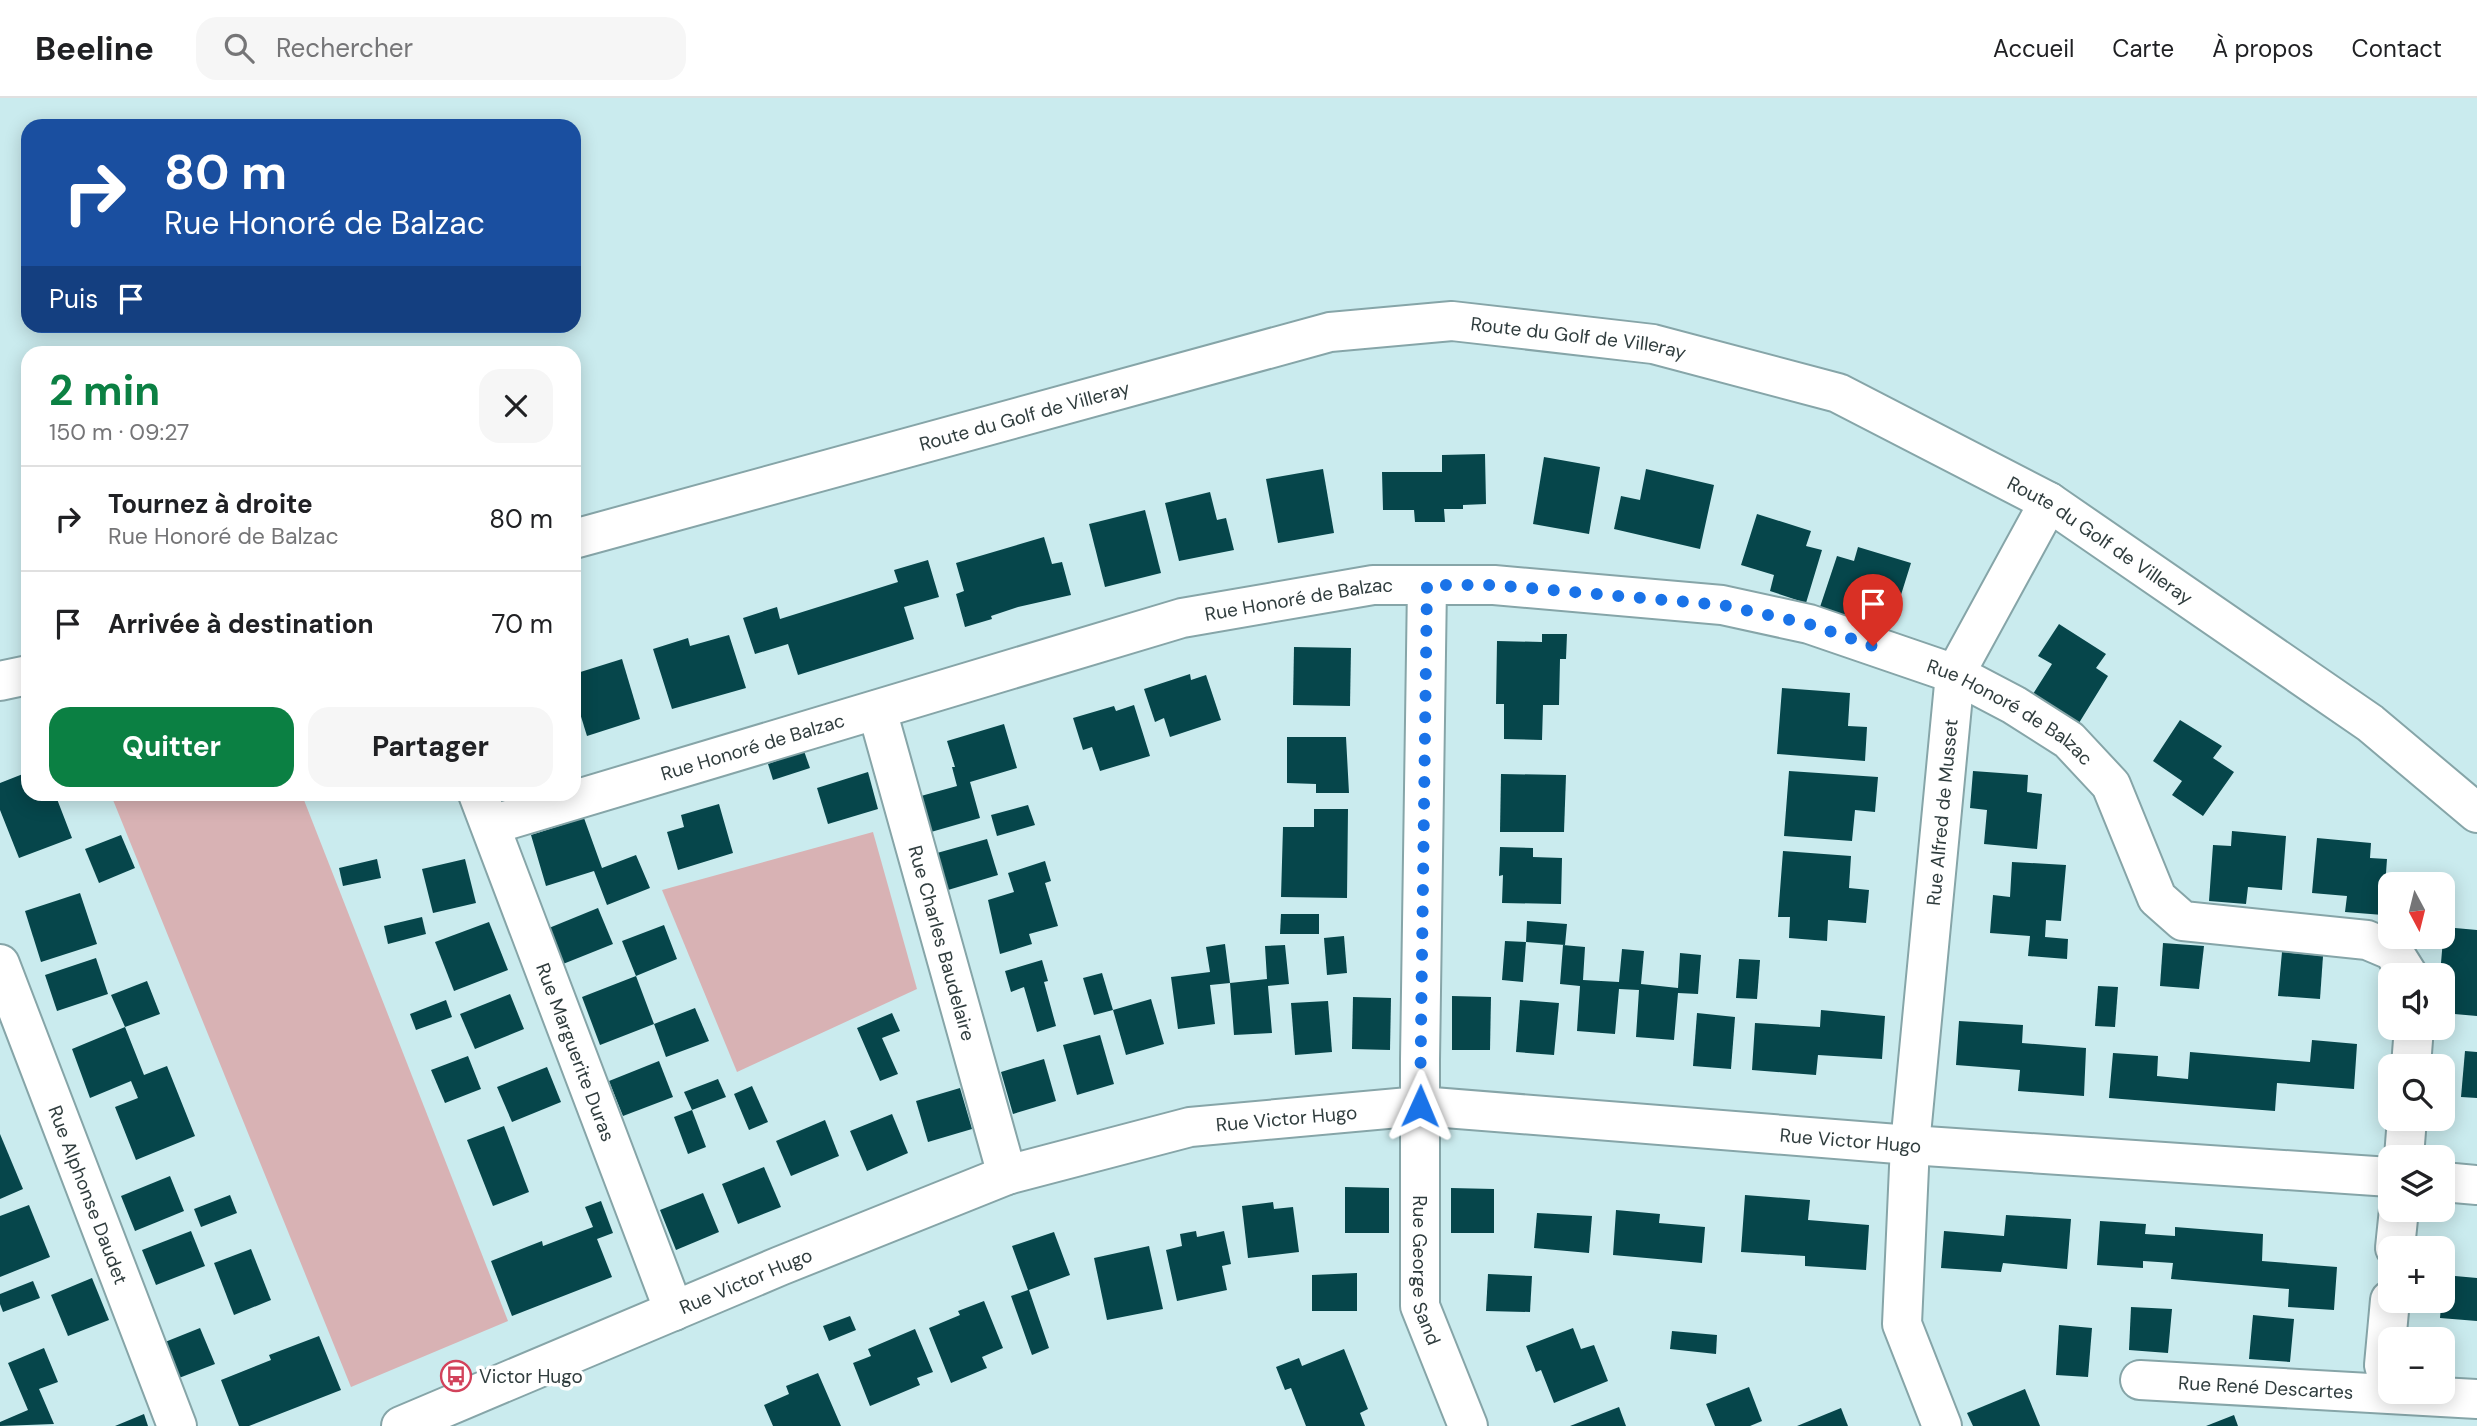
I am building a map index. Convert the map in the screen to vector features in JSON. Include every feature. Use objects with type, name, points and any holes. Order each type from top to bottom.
[{"type":"street","name":"Route du Golf de Villeray","points":[[581,537],[1330,332],[1452,321],[1653,344],[1838,393],[2049,502],[2370,723],[2477,813]]},
{"type":"street","name":"Rue Alfred de Musset","points":[[1942,1426],[1902,1324],[1910,1145],[1955,674],[2049,502]]},
{"type":"street","name":"Rue Honoré de Balzac","points":[[581,785],[877,710],[1182,618],[1373,585],[1494,585],[1722,605],[1809,624],[1955,674],[2014,705],[2069,740],[2111,785],[2157,898],[2183,921],[2367,940],[2393,951],[2400,963]]},
{"type":"street","name":"Rue George Sand","points":[[1427,585],[1420,1306],[1468,1426]]},
{"type":"street","points":[[0,681],[21,676]]},
{"type":"street","name":"Rue Charles Baudelaire","points":[[877,710],[1007,1175]]},
{"type":"street","name":"Rue Honoré de Balzac","points":[[484,810],[519,801]]},
{"type":"street","name":"Rue Marguerite Duras","points":[[484,810],[674,1311]]},
{"type":"street","name":"Rue Alphonse Daudet","points":[[0,964],[177,1426]]},
{"type":"street","name":"Rue Victor Hugo","points":[[401,1426],[453,1416],[674,1311],[1007,1175],[1190,1127],[1420,1106],[1910,1145],[2378,1176]]},
{"type":"street","points":[[2455,1183],[2477,1185]]},
{"type":"street","name":"Rue René Descartes","points":[[2140,1380],[2378,1399]]},
{"type":"street","name":"Rue René Descartes","points":[[2455,1399],[2477,1399]]},
{"type":"shaded area","points":[[113,801],[304,801],[508,1321],[351,1387]]},
{"type":"shaded area","points":[[873,832],[917,989],[737,1072],[662,890]]},
{"type":"building","points":[[1485,454],[1486,504],[1463,505],[1463,509],[1444,509],[1445,522],[1415,522],[1414,510],[1383,510],[1382,472],[1442,472],[1442,455]]},
{"type":"building","points":[[1544,457],[1600,467],[1589,534],[1533,524]]},
{"type":"building","points":[[1323,469],[1334,533],[1278,543],[1266,479]]},
{"type":"building","points":[[1646,469],[1714,485],[1700,549],[1614,529],[1621,496],[1640,500]]},
{"type":"building","points":[[1210,492],[1217,520],[1226,518],[1234,550],[1179,561],[1165,503]]},
{"type":"building","points":[[1145,510],[1161,573],[1105,587],[1089,524]]},
{"type":"building","points":[[1757,514],[1811,531],[1806,546],[1822,550],[1806,603],[1770,591],[1774,575],[1741,565]]},
{"type":"building","points":[[1044,537],[1052,564],[1062,562],[1071,595],[1018,607],[965,627],[956,594],[964,591],[956,563]]},
{"type":"building","points":[[1858,547],[1911,563],[1895,614],[1861,604],[1856,619],[1820,607],[1837,556],[1854,561]]},
{"type":"building","points":[[928,560],[939,597],[904,607],[914,639],[798,675],[788,644],[755,654],[743,618],[777,607],[780,619],[898,582],[894,570]]},
{"type":"building","points":[[2059,624],[2106,654],[2096,668],[2108,676],[2079,723],[2033,694],[2052,664],[2038,656]]},
{"type":"building","points":[[1542,634],[1567,634],[1566,659],[1560,659],[1559,705],[1543,705],[1542,740],[1504,739],[1504,704],[1496,704],[1497,641],[1542,642]]},
{"type":"building","points":[[729,635],[746,688],[672,709],[653,649],[688,638],[690,646]]},
{"type":"building","points":[[1294,647],[1351,648],[1350,706],[1293,705]]},
{"type":"building","points":[[622,659],[640,719],[587,736],[581,717],[581,672]]},
{"type":"building","points":[[1190,674],[1191,680],[1206,675],[1221,720],[1170,737],[1164,718],[1155,722],[1144,689]]},
{"type":"building","points":[[1782,688],[1850,693],[1848,726],[1867,727],[1865,761],[1777,754]]},
{"type":"building","points":[[1134,705],[1150,756],[1100,771],[1092,747],[1083,750],[1073,718],[1114,706],[1116,711]]},
{"type":"building","points":[[2180,720],[2222,746],[2213,758],[2234,772],[2203,816],[2172,795],[2182,781],[2153,761]]},
{"type":"building","points":[[1004,724],[1017,768],[970,782],[980,818],[931,832],[921,796],[957,786],[952,767],[955,767],[947,741]]},
{"type":"building","points":[[1287,737],[1346,737],[1349,793],[1316,793],[1316,784],[1287,783]]},
{"type":"building","points":[[804,751],[810,768],[773,780],[768,764]]},
{"type":"building","points":[[1789,771],[1878,777],[1875,812],[1855,810],[1852,841],[1784,836]]},
{"type":"building","points":[[1973,771],[2028,775],[2027,792],[2042,794],[2037,849],[1984,844],[1987,810],[1970,808]]},
{"type":"building","points":[[868,772],[878,809],[828,824],[817,788]]},
{"type":"building","points":[[1501,774],[1566,775],[1564,832],[1500,832]]},
{"type":"building","points":[[21,775],[21,801],[58,801],[72,838],[19,858],[0,810],[0,783]]},
{"type":"building","points":[[719,804],[733,853],[678,870],[667,832],[684,827],[681,815]]},
{"type":"building","points":[[1028,805],[1035,825],[997,836],[991,815]]},
{"type":"building","points":[[1314,809],[1348,809],[1347,898],[1281,897],[1283,827],[1314,827]]},
{"type":"building","points":[[584,818],[602,868],[636,855],[650,888],[607,905],[594,871],[546,886],[531,835]]},
{"type":"building","points":[[2232,831],[2286,836],[2282,890],[2248,887],[2246,904],[2209,901],[2213,845],[2231,846]]},
{"type":"building","points":[[121,835],[135,868],[99,883],[85,849]]},
{"type":"building","points":[[2317,838],[2371,843],[2370,858],[2387,859],[2386,872],[2378,872],[2378,915],[2345,912],[2347,896],[2312,893]]},
{"type":"building","points":[[987,839],[998,875],[948,890],[937,853]]},
{"type":"building","points":[[1500,847],[1533,848],[1533,857],[1562,858],[1561,904],[1502,903]]},
{"type":"building","points":[[1783,851],[1851,856],[1849,888],[1869,890],[1866,923],[1828,920],[1827,941],[1789,938],[1790,917],[1778,917]]},
{"type":"building","points":[[377,859],[381,878],[343,886],[339,868]]},
{"type":"building","points":[[465,859],[476,903],[433,913],[422,869]]},
{"type":"building","points":[[1045,861],[1051,881],[1045,883],[1058,926],[1029,934],[1032,944],[1000,954],[988,900],[1014,892],[1008,873]]},
{"type":"building","points":[[2012,862],[2066,865],[2061,921],[2046,920],[2045,937],[2068,939],[2067,959],[2028,956],[2030,936],[1990,933],[1993,895],[2010,897]]},
{"type":"building","points":[[80,893],[97,944],[41,962],[25,911]]},
{"type":"building","points":[[598,908],[613,944],[563,964],[549,928]]},
{"type":"building","points":[[1281,914],[1319,914],[1319,934],[1280,934]]},
{"type":"building","points":[[422,917],[426,934],[388,944],[384,926]]},
{"type":"building","points":[[1527,921],[1567,924],[1565,945],[1526,942]]},
{"type":"building","points":[[489,922],[508,970],[454,991],[435,942]]},
{"type":"building","points":[[664,925],[677,959],[636,976],[622,941]]},
{"type":"building","points":[[2455,928],[2477,930],[2477,1016],[2455,1014],[2455,963],[2441,963],[2442,949],[2455,949]]},
{"type":"building","points":[[1344,936],[1347,973],[1327,975],[1324,938]]},
{"type":"building","points":[[1505,941],[1526,942],[1523,982],[1502,980]]},
{"type":"building","points":[[2163,943],[2204,946],[2199,989],[2160,986]]},
{"type":"building","points":[[1225,944],[1230,983],[1210,985],[1215,1024],[1178,1029],[1171,977],[1210,972],[1206,947]]},
{"type":"building","points":[[1285,945],[1289,984],[1268,986],[1272,1033],[1234,1035],[1230,983],[1267,979],[1265,946]]},
{"type":"building","points":[[1563,945],[1585,947],[1583,980],[1619,982],[1622,949],[1644,951],[1641,984],[1678,988],[1680,953],[1701,955],[1698,994],[1678,993],[1674,1040],[1636,1037],[1639,990],[1619,989],[1615,1034],[1577,1031],[1580,986],[1560,984]]},
{"type":"building","points":[[2282,952],[2323,956],[2320,999],[2278,996]]},
{"type":"building","points":[[96,958],[108,994],[57,1011],[45,975]]},
{"type":"building","points":[[1739,959],[1760,960],[1757,999],[1736,998]]},
{"type":"building","points":[[1042,960],[1048,981],[1044,982],[1056,1026],[1037,1032],[1024,987],[1011,992],[1005,971]]},
{"type":"building","points":[[1102,973],[1113,1010],[1094,1015],[1083,978]]},
{"type":"building","points":[[636,976],[654,1024],[600,1045],[582,997]]},
{"type":"building","points":[[147,981],[160,1014],[125,1027],[111,995]]},
{"type":"building","points":[[2098,986],[2118,987],[2115,1027],[2095,1026]]},
{"type":"building","points":[[510,994],[524,1029],[475,1049],[460,1014]]},
{"type":"building","points":[[1452,996],[1491,997],[1490,1050],[1452,1050]]},
{"type":"building","points":[[1353,997],[1391,998],[1390,1050],[1352,1049]]},
{"type":"building","points":[[1151,999],[1164,1044],[1126,1055],[1113,1010]]},
{"type":"building","points":[[446,1000],[452,1017],[416,1030],[410,1014]]},
{"type":"building","points":[[1520,1000],[1559,1003],[1554,1055],[1516,1052]]},
{"type":"building","points":[[1328,1001],[1332,1052],[1295,1055],[1291,1003]]},
{"type":"building","points":[[695,1008],[709,1041],[666,1057],[654,1024]]},
{"type":"building","points":[[1821,1010],[1885,1016],[1882,1059],[1818,1055],[1816,1075],[1752,1070],[1755,1023],[1820,1027]]},
{"type":"building","points":[[892,1013],[900,1031],[882,1038],[898,1074],[880,1081],[857,1028]]},
{"type":"building","points":[[1697,1013],[1735,1017],[1731,1069],[1693,1066]]},
{"type":"building","points":[[1959,1021],[2023,1025],[2022,1043],[2086,1048],[2084,1096],[2018,1091],[2020,1070],[1956,1065]]},
{"type":"building","points":[[125,1027],[144,1075],[167,1066],[195,1136],[136,1160],[115,1107],[138,1098],[131,1081],[90,1098],[72,1049]]},
{"type":"building","points":[[1100,1035],[1114,1084],[1077,1095],[1063,1045]]},
{"type":"building","points":[[2312,1040],[2357,1044],[2354,1089],[2277,1083],[2275,1111],[2109,1098],[2113,1053],[2158,1056],[2157,1076],[2188,1079],[2190,1052],[2310,1062]]},
{"type":"building","points":[[2465,1051],[2477,1052],[2477,1098],[2461,1097]]},
{"type":"building","points":[[468,1056],[481,1089],[445,1103],[431,1070]]},
{"type":"building","points":[[1044,1059],[1056,1101],[1013,1114],[1001,1072]]},
{"type":"building","points":[[659,1061],[673,1097],[623,1116],[609,1081]]},
{"type":"building","points":[[547,1067],[561,1102],[512,1122],[497,1087]]},
{"type":"building","points":[[718,1079],[726,1097],[692,1110],[684,1092]]},
{"type":"building","points":[[752,1086],[768,1122],[749,1130],[734,1094]]},
{"type":"building","points":[[960,1088],[972,1129],[928,1142],[916,1101]]},
{"type":"building","points":[[692,1110],[706,1147],[688,1154],[674,1117]]},
{"type":"building","points":[[892,1114],[908,1153],[867,1171],[850,1131]]},
{"type":"building","points":[[825,1120],[839,1156],[791,1176],[776,1141]]},
{"type":"building","points":[[504,1126],[529,1192],[493,1206],[467,1140]]},
{"type":"building","points":[[0,1134],[23,1189],[0,1199]]},
{"type":"building","points":[[764,1167],[781,1207],[738,1224],[722,1184]]},
{"type":"building","points":[[170,1176],[184,1211],[135,1231],[121,1196]]},
{"type":"building","points":[[1345,1187],[1389,1188],[1389,1233],[1345,1233]]},
{"type":"building","points":[[1451,1188],[1494,1189],[1494,1233],[1451,1233]]},
{"type":"building","points":[[703,1193],[719,1232],[676,1250],[660,1210]]},
{"type":"building","points":[[230,1195],[237,1213],[201,1227],[194,1209]]},
{"type":"building","points":[[1745,1195],[1810,1200],[1808,1220],[1869,1225],[1866,1270],[1805,1266],[1805,1256],[1741,1252]]},
{"type":"building","points":[[601,1201],[613,1233],[597,1239],[612,1277],[512,1316],[491,1261],[542,1241],[543,1246],[593,1227],[585,1207]]},
{"type":"building","points":[[1273,1202],[1274,1209],[1293,1207],[1299,1252],[1248,1258],[1242,1206]]},
{"type":"building","points":[[29,1205],[50,1257],[0,1277],[0,1216]]},
{"type":"building","points":[[1616,1210],[1660,1214],[1659,1223],[1705,1227],[1702,1263],[1613,1255]]},
{"type":"building","points":[[1537,1213],[1592,1216],[1589,1253],[1534,1248]]},
{"type":"building","points":[[2006,1215],[2071,1219],[2067,1269],[2003,1263],[2001,1272],[1941,1268],[1944,1231],[2004,1236]]},
{"type":"building","points":[[2100,1221],[2146,1224],[2145,1234],[2175,1236],[2175,1227],[2263,1234],[2262,1261],[2337,1267],[2334,1310],[2288,1307],[2289,1289],[2171,1279],[2173,1263],[2143,1261],[2143,1268],[2097,1265]]},
{"type":"building","points":[[191,1231],[205,1266],[156,1285],[142,1250]]},
{"type":"building","points":[[1196,1231],[1197,1237],[1224,1231],[1231,1264],[1222,1266],[1227,1290],[1177,1301],[1166,1250],[1182,1246],[1180,1234]]},
{"type":"building","points":[[1054,1232],[1070,1275],[1029,1290],[1049,1348],[1032,1355],[1011,1296],[1028,1290],[1012,1246]]},
{"type":"building","points":[[1149,1246],[1163,1309],[1107,1320],[1094,1258]]},
{"type":"building","points":[[251,1249],[271,1300],[234,1315],[214,1263]]},
{"type":"building","points":[[1357,1273],[1357,1311],[1312,1311],[1312,1275]]},
{"type":"building","points":[[1488,1274],[1532,1276],[1530,1312],[1486,1311]]},
{"type":"building","points":[[2455,1276],[2477,1278],[2477,1321],[2440,1318],[2440,1313],[2455,1313]]},
{"type":"building","points":[[92,1278],[109,1320],[68,1336],[51,1295]]},
{"type":"building","points":[[33,1281],[40,1298],[3,1312],[0,1294]]},
{"type":"building","points":[[984,1301],[1003,1348],[982,1357],[987,1368],[951,1383],[929,1328],[960,1315],[958,1311]]},
{"type":"building","points":[[2131,1307],[2172,1309],[2168,1353],[2129,1350]]},
{"type":"building","points":[[2253,1315],[2294,1319],[2290,1362],[2249,1359]]},
{"type":"building","points":[[850,1316],[856,1330],[829,1341],[823,1326]]},
{"type":"building","points":[[2059,1325],[2092,1328],[2088,1377],[2056,1375]]},
{"type":"building","points":[[200,1328],[215,1364],[179,1378],[165,1342]]},
{"type":"building","points":[[1573,1328],[1581,1349],[1594,1345],[1608,1381],[1554,1403],[1541,1370],[1536,1372],[1526,1346]]},
{"type":"building","points":[[915,1329],[933,1372],[917,1378],[920,1385],[870,1406],[853,1363],[871,1356],[868,1349]]},
{"type":"building","points":[[1672,1331],[1717,1335],[1716,1354],[1670,1349]]},
{"type":"building","points":[[319,1336],[341,1390],[249,1426],[239,1426],[221,1380],[271,1360],[269,1355]]},
{"type":"building","points":[[44,1348],[58,1382],[39,1389],[54,1424],[0,1426],[0,1422],[28,1410],[8,1363]]},
{"type":"building","points":[[1344,1349],[1368,1409],[1360,1413],[1365,1426],[1306,1426],[1291,1388],[1285,1390],[1276,1367],[1299,1358],[1302,1366]]},
{"type":"building","points":[[818,1373],[841,1426],[773,1426],[764,1405],[789,1394],[786,1386]]},
{"type":"building","points":[[1749,1387],[1762,1421],[1750,1426],[1715,1426],[1706,1404]]},
{"type":"building","points":[[2025,1389],[2040,1426],[1973,1426],[1967,1413]]},
{"type":"building","points":[[1619,1407],[1626,1426],[1570,1426]]},
{"type":"building","points":[[1841,1408],[1848,1426],[1797,1426]]},
{"type":"building","points":[[144,1414],[148,1426],[115,1426]]},
{"type":"building","points":[[2234,1415],[2238,1426],[2206,1426]]},
{"type":"place","name":"Victor Hugo","points":[[456,1376]]},
{"type":"route","points":[[1420,1106],[1427,585],[1494,585],[1722,605],[1809,624],[1873,646]]}]
